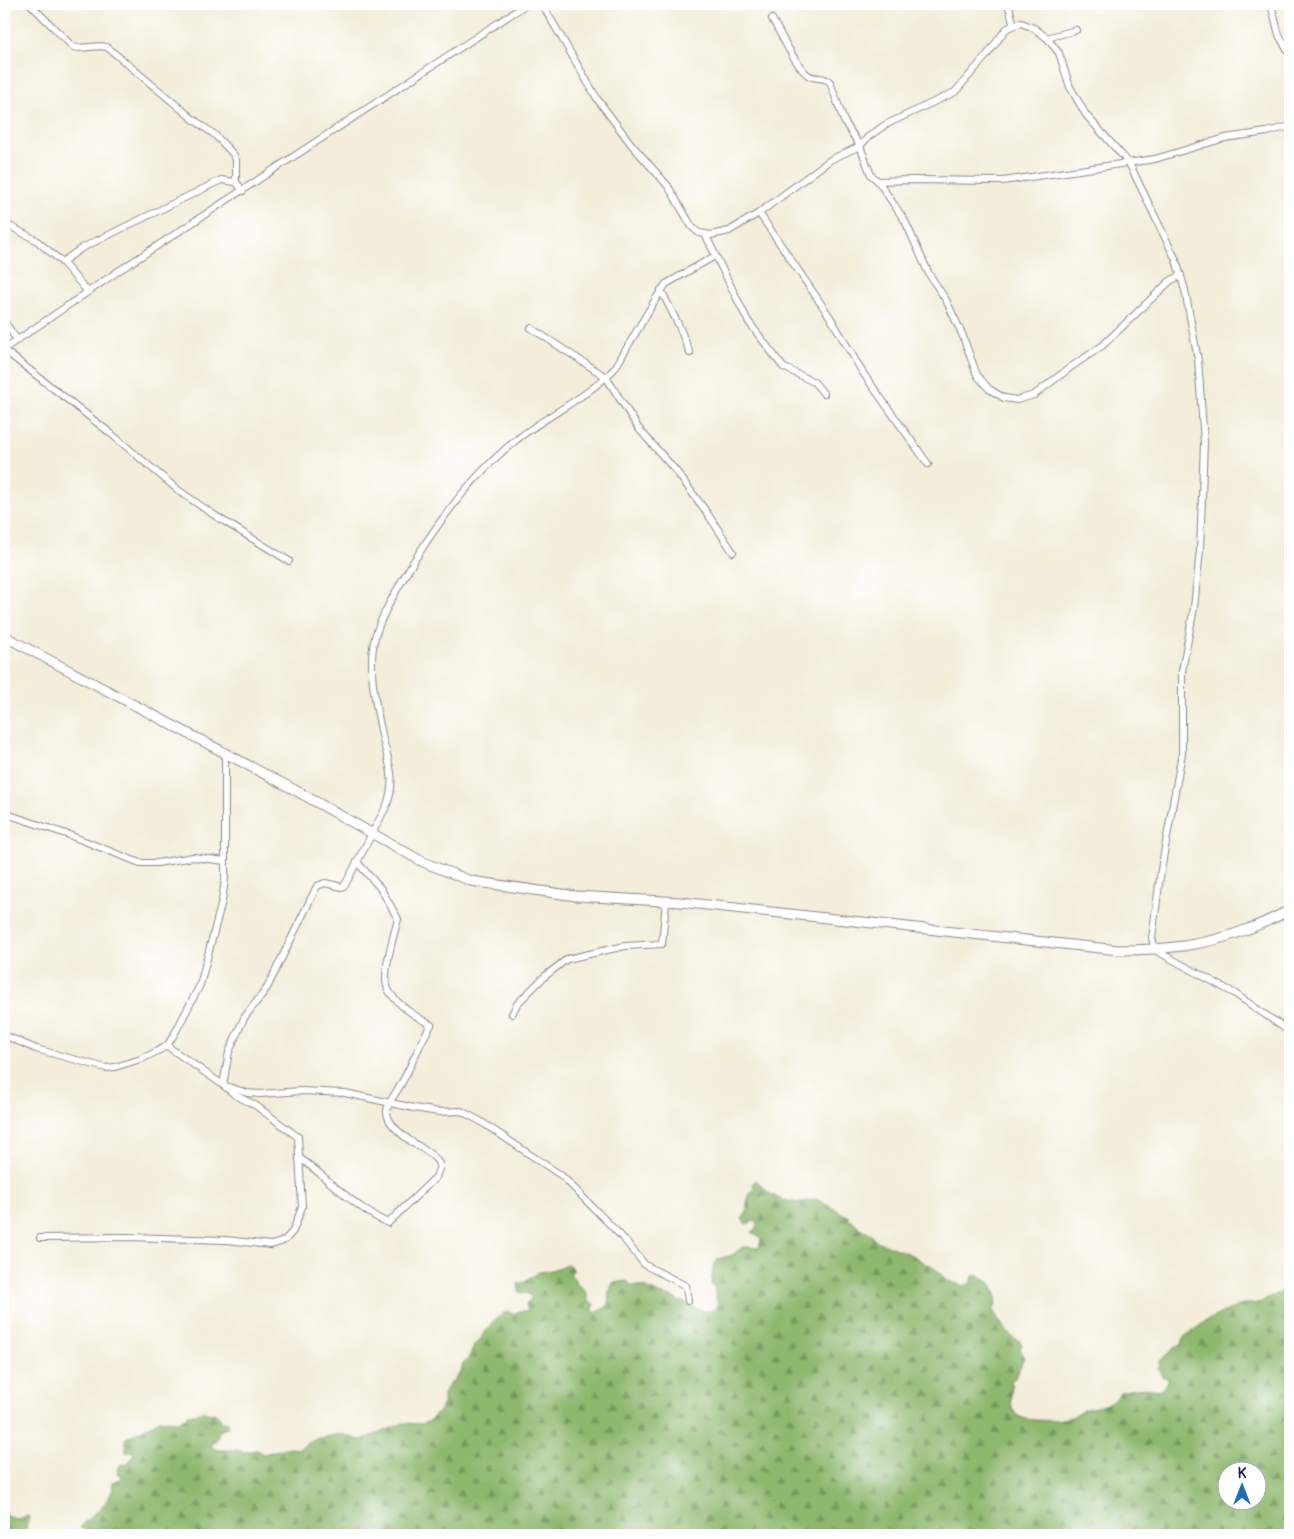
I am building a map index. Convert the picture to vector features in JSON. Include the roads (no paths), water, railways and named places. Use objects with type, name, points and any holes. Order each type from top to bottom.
[{"type":"main road","points":[[4,636],[423,862],[471,881],[576,896],[666,902],[1118,950],[1154,950],[1200,943],[1246,930],[1290,910]]},
{"type":"street","points":[[30,4],[73,47],[80,49],[107,47],[216,135],[234,155],[236,160],[236,182],[243,191]]},
{"type":"street","points":[[289,561],[178,490],[109,432],[4,349],[527,4]]},
{"type":"street","points":[[542,4],[598,100],[631,144],[668,186],[692,227],[699,233],[705,234],[720,234],[728,231],[759,213],[830,160],[860,146],[868,137],[884,125],[955,92],[987,55],[1006,29],[1014,24],[1021,23],[1034,28],[1047,38],[1059,53],[1070,88],[1086,115],[1129,163],[1176,260],[1198,360],[1204,442],[1200,550],[1194,608],[1182,671],[1182,753],[1161,870],[1152,938],[1154,950],[1234,993],[1290,1032]]},
{"type":"street","points":[[1008,4],[1014,24]]},
{"type":"street","points":[[1272,8],[1279,35],[1290,56]]},
{"type":"street","points":[[772,19],[796,61],[808,75],[826,78],[830,82],[844,121],[860,146],[871,175],[878,181],[905,221],[929,274],[946,300],[962,334],[977,375],[989,389],[1004,398],[1017,400],[1034,395],[1071,366],[1102,346],[1170,281],[1180,275]]},
{"type":"street","points":[[1047,38],[1076,30]]},
{"type":"street","points":[[878,181],[1003,181],[1155,159],[1225,138],[1267,132],[1290,126]]},
{"type":"street","points":[[62,262],[82,248],[221,180],[236,182]]},
{"type":"street","points":[[759,213],[824,308],[867,380],[928,464]]},
{"type":"street","points":[[4,223],[36,240],[62,262],[88,292]]},
{"type":"street","points":[[705,234],[748,321],[783,366],[814,382],[824,394]]},
{"type":"street","points":[[223,1085],[229,1052],[244,1018],[267,988],[317,886],[325,883],[342,887],[345,885],[387,805],[393,784],[380,725],[373,680],[374,642],[385,612],[410,566],[434,529],[485,468],[520,437],[606,378],[615,368],[666,284],[716,256]]},
{"type":"street","points":[[661,290],[680,326],[690,353]]},
{"type":"street","points":[[4,321],[17,340]]},
{"type":"street","points":[[530,328],[548,338],[606,378],[639,429],[676,471],[733,552]]},
{"type":"street","points":[[4,1035],[36,1049],[106,1068],[144,1058],[167,1046],[200,985],[222,901],[225,879],[225,754]]},
{"type":"street","points":[[4,813],[140,862],[157,864],[193,858],[225,861]]},
{"type":"street","points":[[299,1158],[311,1165],[346,1196],[377,1218],[388,1223],[436,1177],[440,1166],[438,1160],[407,1138],[391,1122],[387,1112],[431,1025],[410,1013],[388,990],[386,972],[398,919],[381,889],[357,862]]},
{"type":"street","points":[[512,1014],[517,1004],[544,977],[567,959],[625,946],[662,944],[666,902]]},
{"type":"street","points":[[40,1238],[128,1237],[226,1240],[271,1245],[286,1239],[293,1231],[302,1207],[298,1137],[255,1105],[235,1095],[167,1046]]},
{"type":"street","points":[[223,1085],[247,1093],[260,1094],[301,1091],[345,1093],[438,1112],[461,1112],[480,1121],[562,1176],[624,1239],[644,1265],[686,1286],[688,1301]]}]
